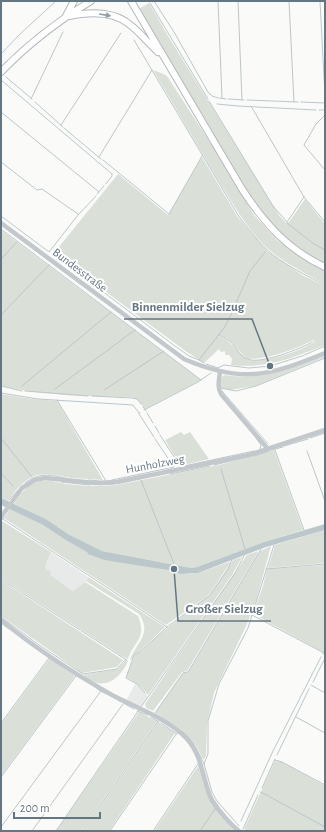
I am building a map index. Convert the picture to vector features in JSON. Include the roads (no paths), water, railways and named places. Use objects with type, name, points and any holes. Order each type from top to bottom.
[{"type":"highway","points":[[66,16],[74,1]]},
{"type":"highway","points":[[1,72],[38,38],[66,16],[91,1]]},
{"type":"highway","points":[[131,1],[163,58],[242,190],[258,213],[270,227],[292,247],[325,267]]},
{"type":"highway","points":[[66,16],[91,13],[105,14],[118,18],[130,24],[163,58]]},
{"type":"street","name":"Bundesstraße","points":[[1,223],[184,359],[206,368],[220,372],[251,375],[267,373],[325,353]]},
{"type":"street","points":[[220,372],[218,384],[221,394],[267,448]]},
{"type":"street","name":"Hunholzweg","points":[[1,517],[22,488],[35,480],[45,478],[75,482],[106,483],[214,463],[259,452],[267,448],[325,430]]},
{"type":"street","points":[[1,620],[38,649],[112,695],[152,714],[180,732],[192,743],[199,758],[210,796],[215,805],[239,831]]},
{"type":"waterway","points":[[1,54],[56,1]]},
{"type":"waterway","points":[[154,1],[174,32],[208,92],[212,96],[218,98]]},
{"type":"waterway","points":[[218,1],[222,98]]},
{"type":"waterway","points":[[238,1],[242,100]]},
{"type":"waterway","points":[[289,1],[294,102]]},
{"type":"waterway","points":[[320,1],[325,96]]},
{"type":"waterway","points":[[150,3],[208,99]]},
{"type":"waterway","points":[[31,99],[63,32]]},
{"type":"waterway","points":[[61,125],[121,33]]},
{"type":"waterway","points":[[134,40],[238,215],[248,228],[262,245],[280,260],[325,285]]},
{"type":"waterway","points":[[99,157],[152,70]]},
{"type":"waterway","points":[[6,77],[32,99]]},
{"type":"waterway","points":[[1,80],[112,174],[106,184]]},
{"type":"waterway","points":[[219,98],[226,99]]},
{"type":"waterway","points":[[228,99],[244,100]]},
{"type":"waterway","points":[[247,100],[298,102]]},
{"type":"waterway","points":[[209,101],[273,206],[287,222],[304,197]]},
{"type":"waterway","points":[[35,102],[63,127]]},
{"type":"waterway","points":[[301,102],[325,103]]},
{"type":"waterway","points":[[217,104],[316,110]]},
{"type":"waterway","points":[[251,106],[304,197],[325,222]]},
{"type":"waterway","points":[[319,110],[325,110]]},
{"type":"waterway","points":[[1,112],[99,192]]},
{"type":"waterway","points":[[325,115],[316,124],[304,145],[325,170]]},
{"type":"waterway","points":[[64,128],[101,159]]},
{"type":"waterway","points":[[103,160],[169,214],[202,156]]},
{"type":"waterway","points":[[1,162],[37,190],[42,189],[78,214]]},
{"type":"waterway","points":[[97,194],[104,186]]},
{"type":"waterway","points":[[1,216],[49,252],[78,215],[96,196]]},
{"type":"waterway","points":[[287,223],[314,244],[325,250]]},
{"type":"waterway","points":[[1,229],[201,380]]},
{"type":"waterway","points":[[1,259],[17,242]]},
{"type":"waterway","points":[[204,363],[199,360],[224,328],[250,271],[265,252]]},
{"type":"waterway","points":[[53,254],[175,346],[189,356],[199,360]]},
{"type":"waterway","points":[[1,315],[49,265]]},
{"type":"waterway","points":[[22,386],[111,312]]},
{"type":"waterway","points":[[55,389],[135,330]]},
{"type":"waterway","points":[[219,335],[230,341],[244,357],[253,360],[271,358],[313,342]]},
{"type":"waterway","points":[[218,368],[224,365],[249,368],[270,366],[302,356],[325,346]]},
{"type":"waterway","points":[[104,390],[164,351]]},
{"type":"waterway","points":[[221,388],[236,391],[256,386],[325,358]]},
{"type":"waterway","points":[[206,364],[218,368]]},
{"type":"waterway","points":[[144,410],[198,382],[211,373]]},
{"type":"waterway","points":[[1,386],[22,391]]},
{"type":"waterway","points":[[25,391],[88,396]]},
{"type":"waterway","points":[[222,391],[268,444]]},
{"type":"waterway","points":[[1,393],[38,399],[133,405],[140,413]]},
{"type":"waterway","points":[[92,396],[132,398],[137,399],[141,404]]},
{"type":"waterway","points":[[57,400],[106,481]]},
{"type":"waterway","points":[[143,407],[146,411]]},
{"type":"waterway","points":[[147,413],[153,423]]},
{"type":"waterway","points":[[139,414],[154,437]]},
{"type":"waterway","points":[[155,426],[159,433]]},
{"type":"waterway","points":[[310,438],[325,433]]},
{"type":"waterway","points":[[160,435],[178,463],[184,466],[254,451]]},
{"type":"waterway","points":[[1,438],[32,477]]},
{"type":"waterway","points":[[256,438],[261,445],[260,449]]},
{"type":"waterway","points":[[112,480],[174,467],[155,439]]},
{"type":"waterway","points":[[284,446],[308,439]]},
{"type":"waterway","points":[[271,450],[283,447]]},
{"type":"waterway","points":[[275,450],[304,530]]},
{"type":"waterway","points":[[254,456],[269,451]]},
{"type":"waterway","points":[[307,451],[325,501]]},
{"type":"waterway","points":[[214,465],[243,458]]},
{"type":"waterway","points":[[170,474],[210,466]]},
{"type":"waterway","points":[[221,469],[245,549]]},
{"type":"waterway","points":[[1,473],[13,486]]},
{"type":"waterway","points":[[25,483],[35,477],[44,475],[65,478]]},
{"type":"waterway","points":[[89,480],[99,481]]},
{"type":"waterway","points":[[141,480],[174,564]]},
{"type":"waterway","points":[[61,482],[90,485]]},
{"type":"waterway","points":[[99,485],[114,484]]},
{"type":"waterway","points":[[9,500],[20,488]]},
{"type":"waterway","points":[[1,521],[4,517]]},
{"type":"waterway","points":[[3,519],[167,627]]},
{"type":"waterway","points":[[239,826],[217,801],[212,792],[204,764],[208,754],[208,721],[219,684],[248,628],[274,545]]},
{"type":"waterway","points":[[155,713],[183,673],[188,672],[261,549]]},
{"type":"waterway","points":[[141,707],[235,573],[245,554]]},
{"type":"waterway","points":[[145,693],[137,684],[126,678],[134,655],[140,652],[167,627],[210,595],[228,569],[232,559]]},
{"type":"waterway","points":[[266,569],[325,564]]},
{"type":"waterway","points":[[1,579],[127,660]]},
{"type":"waterway","points":[[252,615],[324,653]]},
{"type":"waterway","points":[[1,617],[39,645],[83,674],[117,669],[125,660]]},
{"type":"waterway","points":[[1,623],[9,629]]},
{"type":"waterway","points":[[241,821],[273,751],[321,657]]},
{"type":"waterway","points":[[1,723],[49,658]]},
{"type":"waterway","points":[[313,682],[324,660]]},
{"type":"waterway","points":[[1,777],[76,676]]},
{"type":"waterway","points":[[311,685],[325,693]]},
{"type":"waterway","points":[[97,689],[106,694]]},
{"type":"waterway","points":[[277,755],[309,689]]},
{"type":"waterway","points":[[1,827],[101,691]]},
{"type":"waterway","points":[[123,703],[134,709]]},
{"type":"waterway","points":[[32,831],[123,704]]},
{"type":"waterway","points":[[56,831],[139,710]]},
{"type":"waterway","points":[[137,711],[148,715]]},
{"type":"waterway","points":[[151,717],[159,722]]},
{"type":"waterway","points":[[296,717],[325,733]]},
{"type":"waterway","points":[[83,831],[158,721]]},
{"type":"waterway","points":[[161,723],[177,734]]},
{"type":"waterway","points":[[183,732],[193,743],[204,764]]},
{"type":"waterway","points":[[110,831],[177,733]]},
{"type":"waterway","points":[[262,788],[275,759]]},
{"type":"waterway","points":[[275,760],[282,762],[325,785]]},
{"type":"waterway","points":[[153,831],[198,764]]},
{"type":"waterway","points":[[260,792],[269,796]]},
{"type":"waterway","points":[[243,829],[258,795]]},
{"type":"waterway","points":[[270,797],[325,827]]},
{"type":"waterway","points":[[210,801],[216,810]]},
{"type":"waterway","points":[[200,831],[215,809]]},
{"type":"place","name":"Binnenmilder Sielzug","points":[[270,366]]},
{"type":"place","name":"Großer Sielzug","points":[[174,569]]}]
